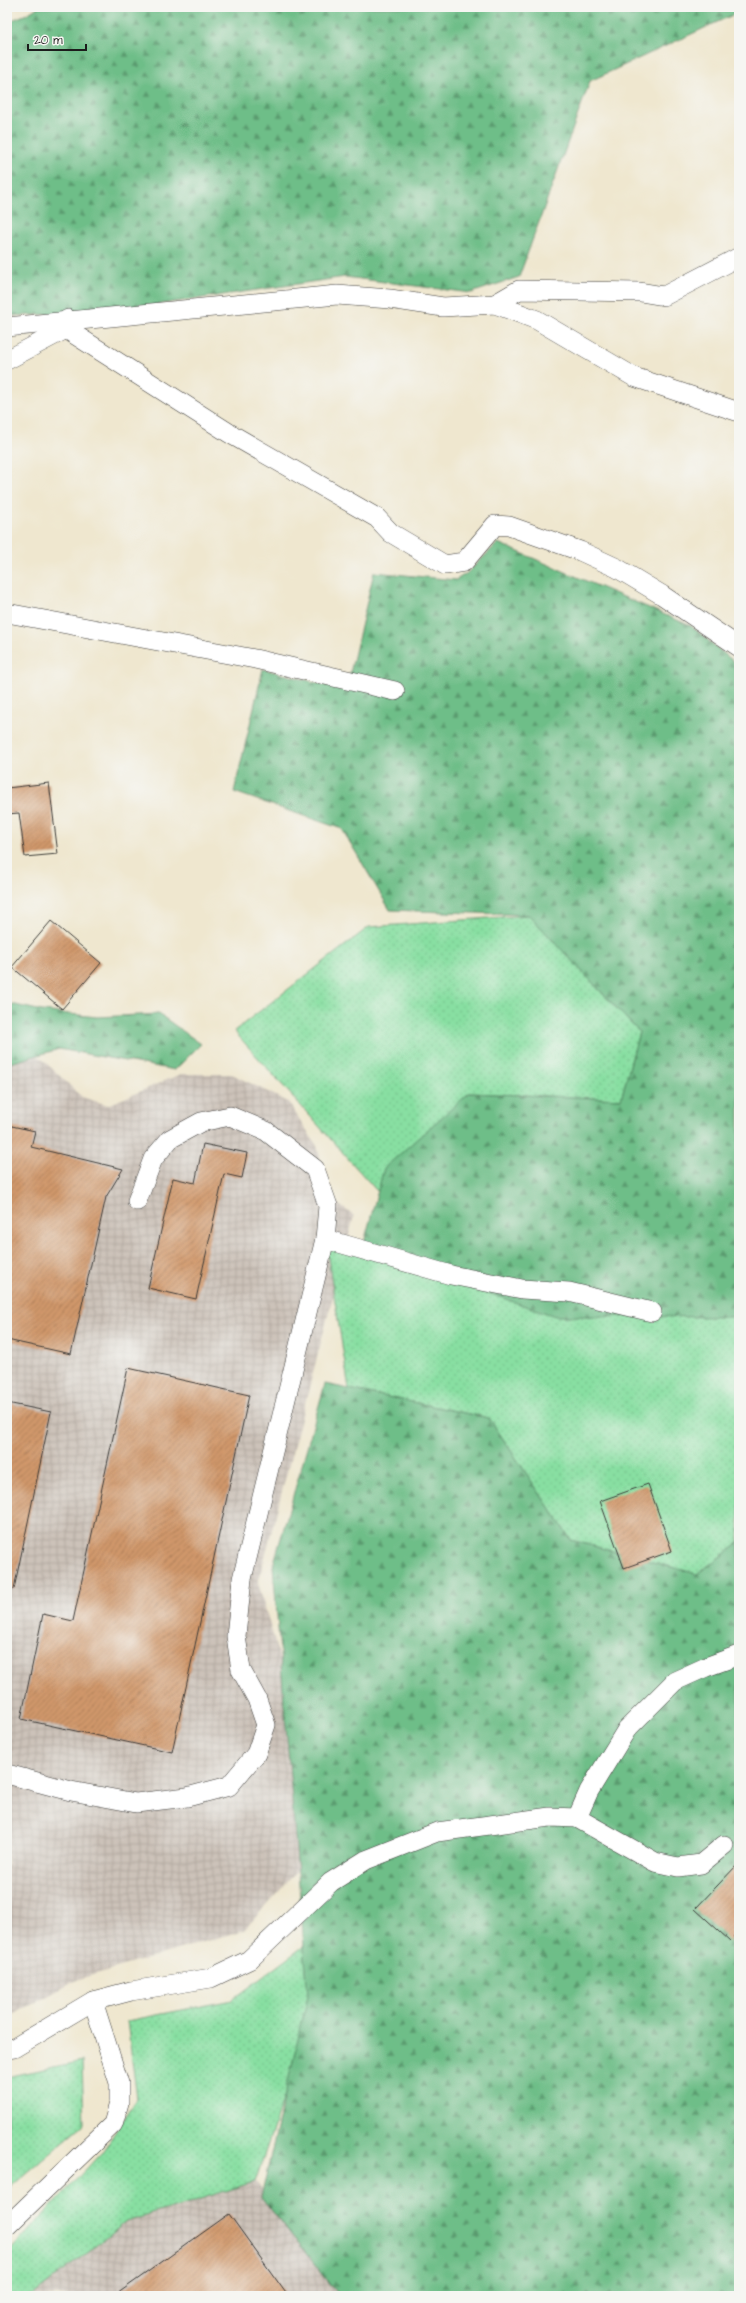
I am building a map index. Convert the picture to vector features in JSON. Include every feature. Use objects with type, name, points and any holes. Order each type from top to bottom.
[{"type":"street","points":[[495,304],[519,290],[640,292],[664,296],[739,257]]},
{"type":"street","points":[[7,327],[67,324],[337,294],[390,299],[443,307],[495,304],[537,320],[634,377],[739,412]]},
{"type":"street","points":[[7,360],[67,324]]},
{"type":"street","points":[[67,324],[229,433],[377,518],[391,533],[445,565],[464,562],[495,525],[509,526],[580,551],[617,568],[662,595],[739,647]]},
{"type":"street","points":[[7,613],[255,659],[395,691]]},
{"type":"street","points":[[7,1774],[72,1791],[136,1804],[187,1797],[230,1786],[256,1754],[266,1725],[257,1699],[242,1670],[236,1636],[242,1579],[325,1239],[328,1206],[315,1168],[266,1131],[230,1116],[202,1122],[170,1139],[153,1159],[137,1201]]},
{"type":"street","points":[[325,1239],[451,1275],[522,1289],[569,1292],[652,1312]]},
{"type":"street","points":[[577,1818],[589,1791],[627,1729],[676,1681],[706,1667],[739,1656]]},
{"type":"street","points":[[7,2049],[14,2048],[93,2001],[131,1992],[211,1978],[249,1960],[331,1882],[366,1860],[437,1832],[550,1817],[577,1818],[655,1862],[678,1867],[701,1864],[724,1845]]},
{"type":"street","points":[[7,2226],[113,2124],[119,2103],[119,2083],[93,2001]]},
{"type":"shaded area","points":[[7,1039],[24,1042],[82,1097],[108,1105],[181,1074],[232,1074],[288,1102],[317,1146],[330,1198],[354,1216],[258,1583],[330,1835],[244,1930],[79,1979],[7,2018]]},
{"type":"shaded area","points":[[203,2124],[359,2296],[7,2296],[7,2289]]},
{"type":"green space","points":[[38,7],[739,7],[739,12],[590,81],[519,277],[471,293],[345,277],[107,312],[7,316],[7,22],[27,14]]},
{"type":"green space","points":[[498,543],[691,626],[739,666],[739,1317],[555,1316],[362,1250],[384,1168],[469,1093],[621,1099],[639,1032],[529,915],[390,910],[342,829],[234,792],[263,669],[346,690],[374,572],[456,580],[467,573]]},
{"type":"green space","points":[[529,915],[639,1032],[621,1099],[469,1093],[377,1191],[234,1031],[369,927]]},
{"type":"green space","points":[[7,1003],[42,1011],[97,1017],[159,1014],[201,1044],[175,1070],[59,1049],[7,1064]]},
{"type":"green space","points":[[325,1239],[739,1314],[739,1543],[697,1574],[571,1540],[489,1418],[349,1389]]},
{"type":"green space","points":[[325,1384],[489,1418],[571,1540],[697,1574],[739,1543],[739,2296],[340,2296],[261,2197],[308,1996],[273,1566]]},
{"type":"green space","points":[[304,1946],[311,2018],[255,2182],[126,2222],[32,2296],[7,2296],[7,2254],[102,2152],[137,2099],[127,2021],[232,2000]]},
{"type":"green space","points":[[82,2061],[84,2124],[7,2190],[7,2077]]},
{"type":"building","points":[[49,783],[58,854],[25,857],[19,813],[7,814],[7,788]]},
{"type":"building","points":[[51,921],[101,963],[62,1009],[12,967]]},
{"type":"building","points":[[7,1125],[35,1131],[31,1147],[123,1169],[106,1197],[71,1354],[7,1340]]},
{"type":"building","points":[[203,1144],[247,1153],[242,1178],[224,1174],[196,1299],[148,1288],[173,1178],[195,1183]]},
{"type":"building","points":[[128,1368],[249,1395],[172,1752],[21,1719],[43,1614],[73,1621]]},
{"type":"building","points":[[7,1403],[51,1412],[14,1589],[7,1588]]},
{"type":"building","points":[[648,1484],[672,1551],[624,1568],[600,1501]]},
{"type":"building","points":[[739,1863],[739,1932],[730,1941],[695,1909]]},
{"type":"building","points":[[229,2214],[288,2296],[114,2296]]}]
